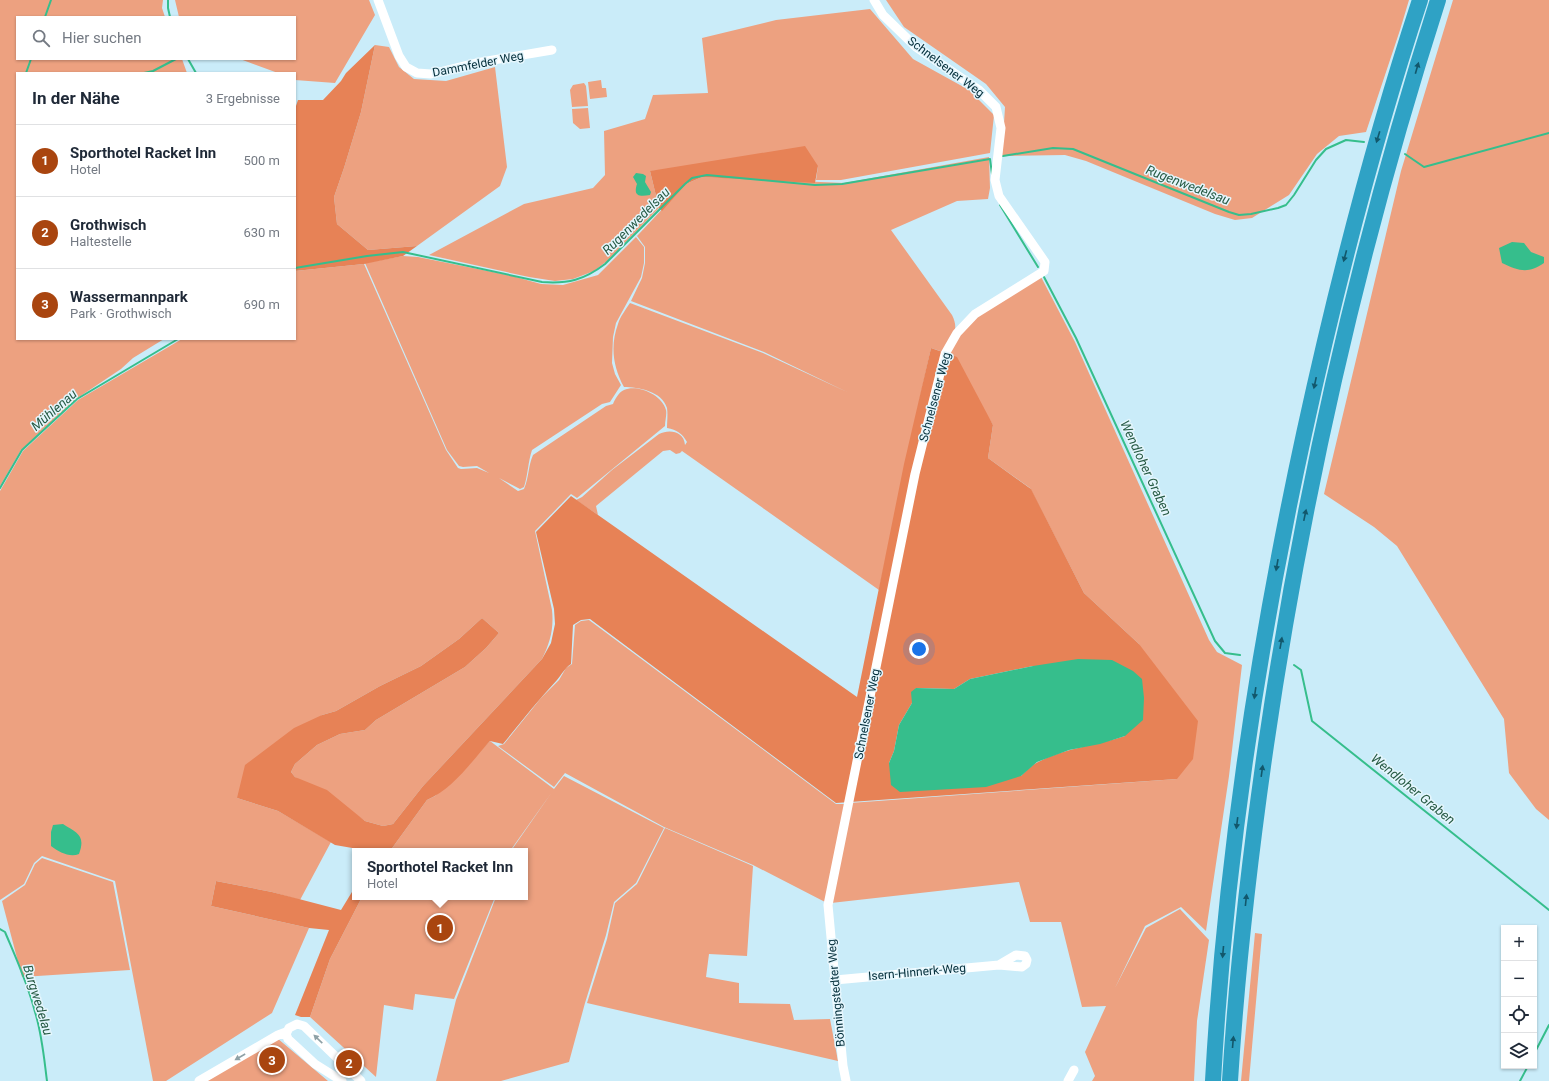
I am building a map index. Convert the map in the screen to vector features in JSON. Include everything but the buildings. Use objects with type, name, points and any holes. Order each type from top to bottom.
[{"type":"highway","points":[[1213,1081],[1224,944],[1244,771],[1260,663],[1286,518],[1341,271],[1372,159],[1420,0]]},
{"type":"highway","points":[[1230,1081],[1238,979],[1257,808],[1277,669],[1302,528],[1337,365],[1366,248],[1383,184],[1438,0]]},
{"type":"street","name":"Dammfelder Weg","points":[[378,0],[399,56],[406,67],[417,73],[431,74],[476,63],[552,50]]},
{"type":"street","name":"Schnelsener Weg","points":[[828,905],[915,474],[945,354],[957,333],[975,314],[1044,271],[1045,262],[1000,196],[995,180],[1001,128],[996,107],[979,90],[916,47],[883,15],[874,0]]},
{"type":"street","name":"Bönningstedter Weg","points":[[828,905],[843,1066],[846,1081]]},
{"type":"street","name":"Isern-Hinnerk-Weg","points":[[835,980],[999,964]]},
{"type":"street","points":[[199,1081],[278,1035],[286,1032],[288,1028],[295,1025],[304,1026],[358,1080]]},
{"type":"street","points":[[286,1032],[286,1037],[315,1064],[342,1081]]},
{"type":"street","points":[[1068,1081],[1074,1070]]},
{"type":"shaded area","points":[[0,0],[163,0],[162,8],[165,16],[16,16],[16,60],[182,60],[187,72],[16,72],[16,340],[162,340],[133,358],[121,369],[76,399],[21,450],[0,486]]},
{"type":"shaded area","points":[[175,0],[369,0],[375,15],[335,83],[296,80],[296,72],[275,72],[243,60],[296,60],[296,16],[179,16]]},
{"type":"shaded area","points":[[886,0],[1409,0],[1366,132],[1339,136],[1317,154],[1289,195],[1252,218],[1235,220],[1215,214],[1086,161],[1065,155],[1002,156],[1005,107],[986,84],[904,27]]},
{"type":"shaded area","points":[[1453,0],[1549,0],[1549,820],[1536,809],[1509,773],[1504,719],[1397,546],[1374,527],[1324,494],[1401,171]]},
{"type":"shaded area","points":[[870,9],[913,59],[969,90],[994,115],[990,153],[841,180],[816,180],[818,166],[650,171],[659,208],[607,261],[594,271],[573,279],[555,281],[529,277],[429,255],[524,204],[593,188],[605,175],[604,131],[645,119],[653,95],[708,93],[702,38],[776,20]]},
{"type":"shaded area","points":[[375,45],[389,47],[399,67],[414,79],[446,81],[495,67],[507,167],[500,186],[417,246],[368,250],[337,224],[334,197],[361,112]]},
{"type":"shaded area","points":[[375,45],[361,112],[334,197],[337,224],[368,250],[417,246],[403,256],[364,264],[296,271],[296,106],[298,100],[323,100],[341,81],[346,73]]},
{"type":"shaded area","points":[[601,80],[602,88],[606,88],[607,97],[590,99],[588,82]]},
{"type":"shaded area","points":[[584,83],[586,86],[588,106],[572,107],[570,90],[573,85]]},
{"type":"shaded area","points":[[588,108],[590,128],[580,129],[573,123],[572,109]]},
{"type":"shaded area","points":[[805,146],[818,166],[815,183],[702,177],[686,184],[662,211],[659,208],[650,171]]},
{"type":"shaded area","points":[[989,157],[990,188],[988,199],[957,201],[891,230],[952,315],[955,330],[943,352],[931,348],[879,590],[682,451],[676,454],[670,450],[663,451],[596,506],[598,515],[576,500],[582,497],[612,470],[659,434],[663,432],[675,432],[682,437],[685,445],[687,442],[679,432],[667,428],[667,408],[660,398],[649,391],[624,387],[617,372],[613,348],[614,340],[619,321],[630,303],[763,353],[847,392],[764,352],[631,301],[642,278],[645,263],[645,247],[637,236],[686,184],[702,177],[844,183]]},
{"type":"shaded area","points":[[636,173],[646,176],[645,182],[651,192],[650,195],[640,196],[636,193],[637,184],[633,177]]},
{"type":"shaded area","points":[[636,237],[644,247],[644,263],[641,277],[616,323],[613,337],[612,363],[615,374],[621,385],[610,402],[602,404],[532,450],[524,487],[520,489],[499,478],[518,491],[524,489],[533,455],[606,406],[613,404],[619,394],[624,390],[636,388],[655,395],[664,405],[666,410],[665,426],[577,498],[571,494],[535,531],[552,610],[551,636],[542,659],[423,786],[393,824],[383,826],[365,821],[295,777],[291,772],[295,764],[317,745],[340,734],[365,730],[376,720],[465,667],[486,648],[499,633],[482,618],[459,639],[421,666],[380,686],[336,711],[322,715],[237,798],[278,811],[331,842],[300,900],[272,892],[216,881],[211,906],[309,928],[272,1013],[166,1081],[153,1081],[115,881],[42,856],[34,863],[24,884],[0,900],[0,491],[23,451],[78,400],[180,340],[296,340],[296,271],[364,264],[446,450],[458,468],[477,468],[489,473],[477,466],[459,466],[447,450],[365,263],[403,256],[418,257],[512,276],[541,284],[563,285],[598,275]]},
{"type":"shaded area","points":[[1512,242],[1524,243],[1531,252],[1544,257],[1544,263],[1533,269],[1523,270],[1513,268],[1502,263],[1499,248]]},
{"type":"shaded area","points":[[1040,275],[1075,342],[1209,640],[1217,652],[1242,665],[1229,776],[1206,931],[1181,907],[1145,926],[1115,988],[1146,928],[1180,909],[1209,940],[1197,1021],[1194,1081],[1092,1081],[1095,1076],[1085,1052],[1106,1006],[1082,1007],[1061,922],[1030,922],[1019,882],[831,903],[850,803],[1177,779],[1139,644],[1084,593],[1030,488],[988,458],[993,425],[948,354],[958,334],[977,315]]},
{"type":"shaded area","points":[[931,348],[957,357],[993,425],[988,458],[1031,489],[1084,593],[1139,644],[1198,721],[1193,759],[1177,779],[836,803],[590,619],[581,620],[573,625],[571,664],[536,703],[503,744],[490,741],[453,782],[445,789],[427,800],[392,848],[352,848],[335,845],[278,811],[237,798],[245,765],[294,728],[322,715],[336,711],[380,686],[421,666],[459,639],[482,618],[499,633],[486,648],[465,667],[376,720],[365,730],[340,734],[317,745],[295,764],[291,772],[295,777],[327,790],[365,821],[383,826],[393,824],[423,786],[542,659],[551,643],[555,624],[554,609],[536,532],[571,496],[857,697],[904,464]],"holes":[[[1033,666],[1125,736],[1048,757],[1038,762],[1021,776],[889,763],[894,751],[899,725],[912,703],[916,688],[954,689],[970,679]]]},
{"type":"shaded area","points":[[589,620],[836,804],[847,804],[827,903],[753,865],[664,827],[565,773],[554,787],[498,746],[504,744],[541,698],[559,680],[566,668],[572,664],[575,625],[581,621]]},
{"type":"shaded area","points":[[1078,659],[1112,660],[1133,671],[1142,679],[1144,698],[1143,720],[1125,736],[1100,744],[1069,750],[1037,762],[1021,776],[986,787],[900,792],[891,785],[889,763],[894,751],[899,725],[912,703],[911,692],[916,688],[954,689],[970,679],[1033,666]]},
{"type":"shaded area","points":[[490,741],[554,789],[564,776],[664,828],[636,883],[614,902],[606,935],[569,1062],[501,1081],[436,1081],[456,1000],[495,900],[528,900],[528,848],[513,848],[552,792],[512,848],[392,848],[427,800],[435,796]]},
{"type":"shaded area","points":[[63,824],[79,835],[81,839],[81,848],[79,854],[68,855],[51,846],[51,832],[53,825]]},
{"type":"shaded area","points":[[665,828],[753,866],[747,956],[709,954],[706,977],[739,983],[739,1003],[790,1004],[794,1020],[830,1019],[838,1061],[587,1003],[607,939],[615,903],[637,884]]},
{"type":"shaded area","points":[[42,858],[113,882],[130,970],[22,977],[2,901],[25,885],[35,864]]},
{"type":"shaded area","points":[[216,881],[272,892],[341,910],[352,892],[352,900],[360,900],[330,959],[310,1017],[295,1015],[329,930],[309,928],[211,906]]},
{"type":"shaded area","points":[[360,900],[494,900],[454,999],[415,994],[413,1010],[384,1005],[376,1077],[310,1017],[330,959]]},
{"type":"shaded area","points":[[1255,933],[1262,934],[1249,1081],[1241,1081]]},
{"type":"shaded area","points":[[277,1038],[328,1081],[207,1081]]},
{"type":"waterway","points":[[45,16],[51,0]]},
{"type":"waterway","name":"Mühlenau","points":[[168,0],[170,16]]},
{"type":"waterway","points":[[26,72],[31,60]]},
{"type":"waterway","points":[[148,72],[174,60]]},
{"type":"waterway","name":"Mühlenau","points":[[189,60],[195,72]]},
{"type":"waterway","name":"Rugenwedelsau","points":[[1405,154],[1424,167],[1549,133]]},
{"type":"waterway","name":"Rugenwedelsau","points":[[1003,156],[1053,148],[1073,149],[1239,215],[1251,214],[1286,205],[1316,160],[1326,149],[1346,140],[1364,142]]},
{"type":"waterway","name":"Rugenwedelsau","points":[[296,268],[367,256],[403,252],[542,282],[568,281],[590,274],[605,264],[692,178],[707,175],[815,185],[842,184],[990,159],[992,174]]},
{"type":"waterway","name":"Wendloher Graben","points":[[1000,205],[1038,267]]},
{"type":"waterway","name":"Wendloher Graben","points":[[1044,277],[1076,338],[1215,641],[1225,653],[1240,655]]},
{"type":"waterway","name":"Mühlenau","points":[[0,488],[22,450],[77,399],[176,340]]},
{"type":"waterway","name":"Wendloher Graben","points":[[1294,665],[1301,670],[1312,721],[1549,910]]},
{"type":"waterway","name":"Burgwedelau","points":[[0,929],[5,932],[29,991],[41,1037],[47,1081]]},
{"type":"waterway","points":[[1537,1048],[1549,1025]]},
{"type":"waterway","points":[[1520,1081],[1526,1069]]},
{"type":"place","name":"Sporthotel Racket Inn","points":[[440,928]]},
{"type":"place","name":"Wassermannpark","points":[[272,1060]]},
{"type":"place","name":"Grothwisch","points":[[349,1063]]}]
